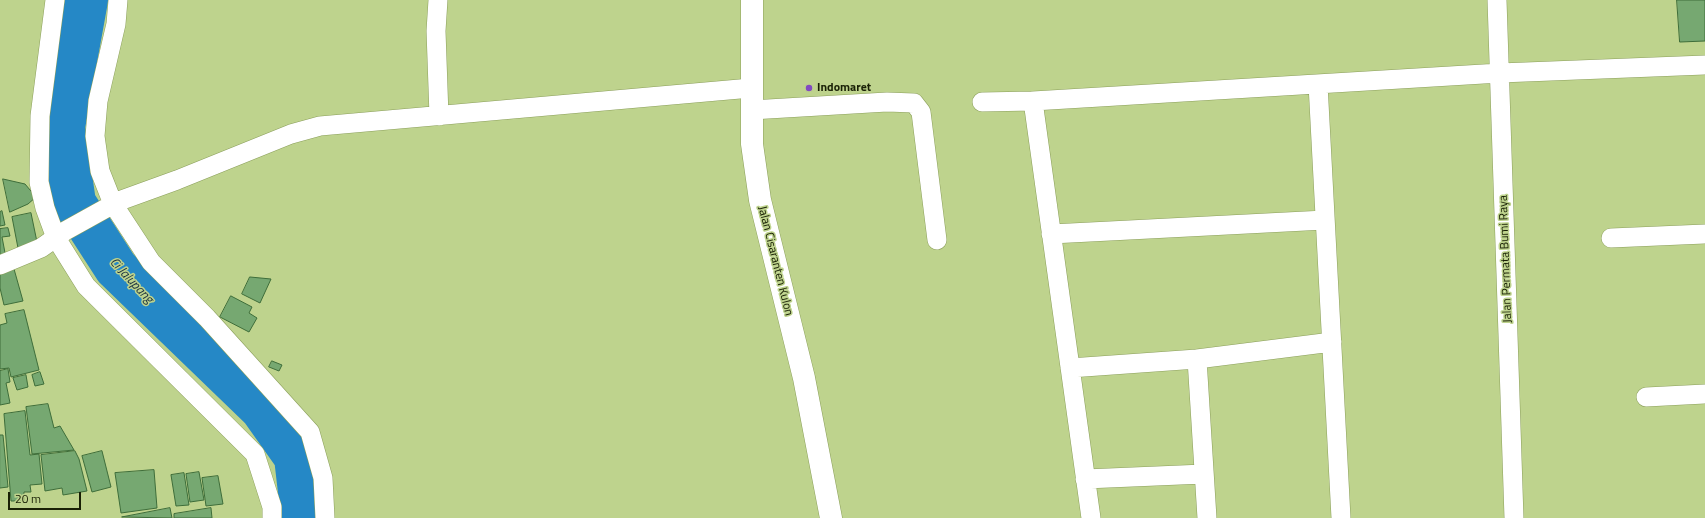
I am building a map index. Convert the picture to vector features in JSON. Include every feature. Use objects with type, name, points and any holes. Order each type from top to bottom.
[{"type":"main road","name":"Jalan Cisaranten Kulon","points":[[752,0],[752,144],[760,200],[804,378],[831,518]]},
{"type":"street","points":[[54,0],[40,116],[39,182],[45,208],[61,235],[86,286],[254,454],[272,507],[272,518]]},
{"type":"street","points":[[118,0],[116,24],[98,101],[95,136],[100,171],[109,206],[151,262],[207,318],[310,432],[323,478],[325,518]]},
{"type":"street","points":[[438,0],[436,31],[439,116]]},
{"type":"street","name":"Jalan Permata Bumi Raya","points":[[1497,0],[1514,518]]},
{"type":"street","points":[[982,102],[1033,101],[1500,73],[1705,65]]},
{"type":"street","points":[[1318,84],[1341,518]]},
{"type":"street","points":[[0,265],[22,257],[109,206],[291,134],[320,126],[751,88]]},
{"type":"street","points":[[1033,101],[1090,518]]},
{"type":"street","points":[[752,110],[887,102],[914,103],[920,112],[937,240]]},
{"type":"street","points":[[1051,234],[1325,220]]},
{"type":"street","points":[[1611,238],[1705,234]]},
{"type":"street","points":[[1070,368],[1197,359],[1332,342]]},
{"type":"street","points":[[1197,359],[1206,518]]},
{"type":"street","points":[[1646,397],[1705,394]]},
{"type":"street","points":[[1085,480],[1204,474]]},
{"type":"building","points":[[1677,0],[1705,0],[1705,41],[1680,42]]},
{"type":"building","points":[[3,179],[25,184],[36,197],[28,204],[10,212]]},
{"type":"building","points":[[2,211],[5,225],[0,226],[0,212]]},
{"type":"building","points":[[31,213],[37,242],[18,248],[12,217]]},
{"type":"building","points":[[8,228],[10,236],[2,237],[6,258],[0,259],[0,229]]},
{"type":"building","points":[[14,269],[23,301],[4,305],[0,288],[0,273]]},
{"type":"building","points":[[250,277],[271,279],[260,303],[242,294]]},
{"type":"building","points":[[231,296],[252,307],[249,313],[257,318],[249,332],[220,317]]},
{"type":"building","points":[[24,310],[39,370],[11,377],[9,368],[0,369],[0,325],[7,323],[5,314]]},
{"type":"building","points":[[272,361],[282,365],[279,371],[269,367]]},
{"type":"building","points":[[8,369],[10,382],[6,383],[10,403],[0,405],[0,371]]},
{"type":"building","points":[[40,372],[44,384],[35,386],[32,375]]},
{"type":"building","points":[[26,375],[28,387],[17,390],[13,378]]},
{"type":"building","points":[[48,404],[54,428],[60,426],[74,450],[32,454],[26,407]]},
{"type":"building","points":[[25,411],[30,455],[39,454],[42,484],[30,485],[31,492],[24,492],[24,501],[11,501],[4,414]]},
{"type":"building","points":[[0,435],[3,435],[8,487],[0,488]]},
{"type":"building","points":[[75,451],[79,459],[87,491],[63,495],[62,488],[45,491],[41,455]]},
{"type":"building","points":[[102,451],[111,487],[92,492],[82,456]]},
{"type":"building","points":[[154,470],[157,508],[121,513],[115,473]]},
{"type":"building","points":[[199,472],[204,500],[190,502],[186,474]]},
{"type":"building","points":[[184,473],[189,505],[176,506],[171,475]]},
{"type":"building","points":[[218,476],[223,504],[206,506],[202,478]]},
{"type":"building","points":[[170,508],[172,518],[122,517]]},
{"type":"building","points":[[211,508],[212,518],[174,518],[174,514]]},
{"type":"waterway","name":"Ci Jalupang","points":[[86,0],[63,127],[74,203],[116,268],[262,409],[296,457],[303,518]]},
{"type":"place","name":"Indomaret","points":[[809,88]]}]
